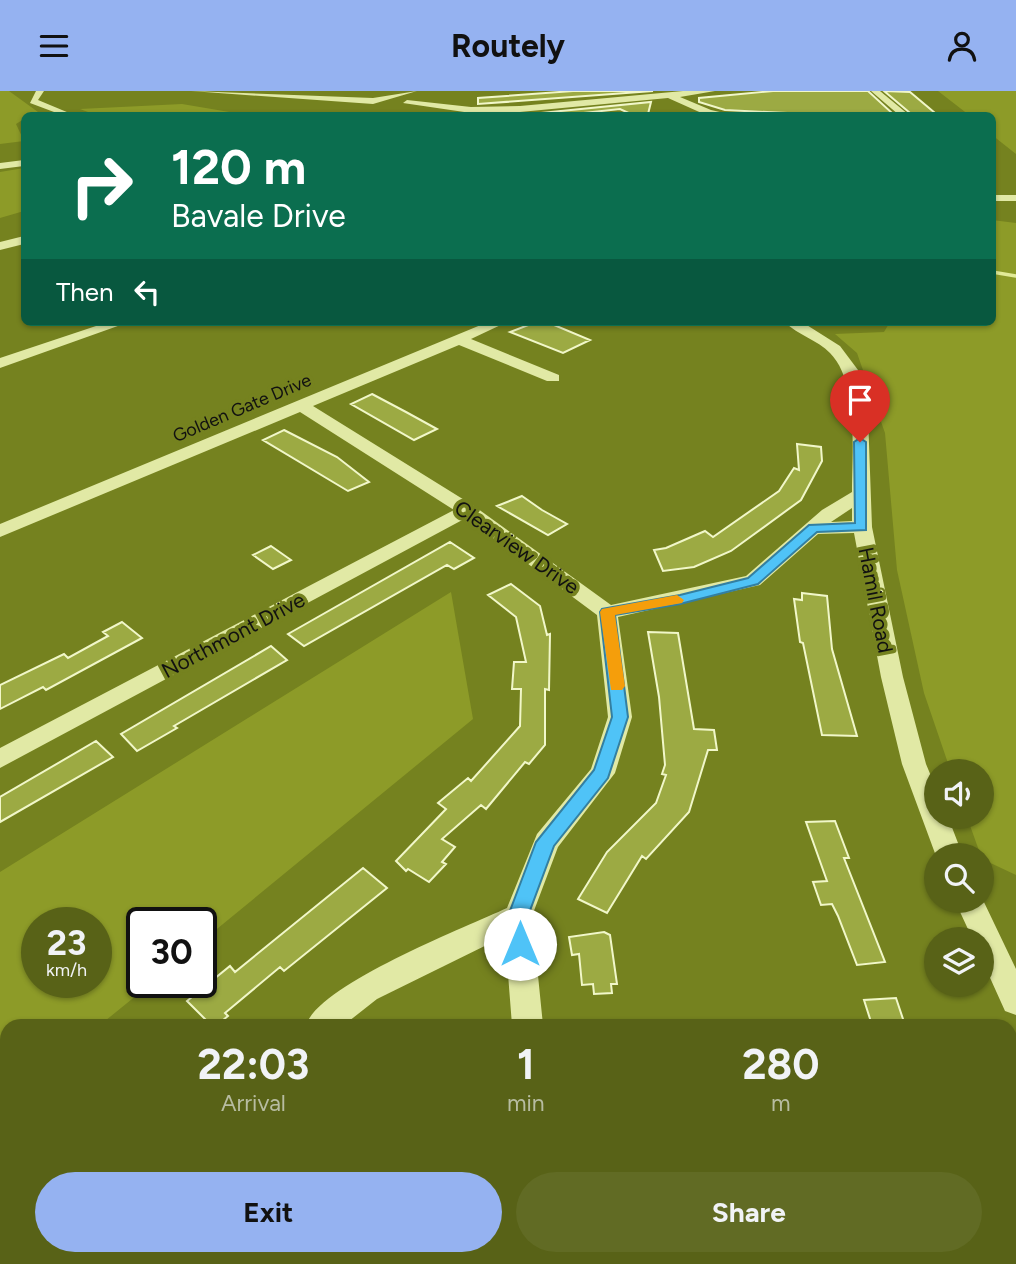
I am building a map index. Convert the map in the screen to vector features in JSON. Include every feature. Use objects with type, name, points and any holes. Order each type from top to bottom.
[{"type":"street","points":[[40,91],[33,101],[61,112]]},
{"type":"street","points":[[195,91],[373,101],[415,91]]},
{"type":"street","points":[[415,91],[404,106],[471,110],[520,109],[711,91]]},
{"type":"street","points":[[876,91],[900,112]]},
{"type":"street","points":[[260,95],[301,107]]},
{"type":"street","points":[[669,95],[707,112]]},
{"type":"street","points":[[520,109],[526,112]]},
{"type":"street","points":[[0,166],[21,163]]},
{"type":"street","points":[[996,198],[1016,198]]},
{"type":"street","points":[[0,247],[21,241]]},
{"type":"street","points":[[0,363],[110,326]]},
{"type":"street","name":"Golden Gate Drive","points":[[0,531],[491,326]]},
{"type":"street","name":"Hamil Road","points":[[798,326],[835,349],[850,370],[860,416],[862,527],[892,677],[914,764],[945,843]]},
{"type":"street","points":[[460,340],[553,379]]},
{"type":"street","name":"Clearview Drive","points":[[299,404],[467,510],[607,612]]},
{"type":"street","points":[[527,1019],[518,916],[546,842],[602,773],[620,717],[607,612],[680,599],[753,581],[846,500],[860,495]]},
{"type":"street","name":"Northmont Drive","points":[[0,759],[467,510]]},
{"type":"street","points":[[814,528],[862,527]]},
{"type":"street","points":[[975,913],[1016,1001]]},
{"type":"street","points":[[328,1019],[366,989],[518,916]]},
{"type":"green space","points":[[0,91],[9,91],[38,112],[21,112],[21,121],[16,124],[21,141],[0,144]]},
{"type":"green space","points":[[938,91],[1016,91],[1016,154],[996,138],[996,112],[965,112]]},
{"type":"green space","points":[[182,104],[229,112],[88,112],[80,109]]},
{"type":"green space","points":[[21,168],[21,212],[0,218],[0,172]]},
{"type":"green space","points":[[996,220],[1016,223],[1016,875],[994,865],[994,843],[976,843],[971,829],[994,829],[994,759],[947,759],[924,693],[897,570],[885,433],[857,353],[835,334],[884,332],[888,326],[996,326]]},
{"type":"green space","points":[[451,592],[473,719],[217,929],[217,907],[126,907],[126,998],[133,998],[107,1019],[0,1019],[0,872]]},
{"type":"building","points":[[573,91],[653,91],[478,104],[478,98]]},
{"type":"building","points":[[773,91],[868,91],[891,112],[725,110],[699,102],[699,98]]},
{"type":"building","points":[[884,91],[910,92],[934,112],[909,112]]},
{"type":"building","points":[[651,102],[648,112],[626,112],[620,109],[551,112]]},
{"type":"building","points":[[526,326],[557,326],[590,340],[563,353],[510,332]]},
{"type":"building","points":[[372,394],[437,429],[414,440],[351,404]]},
{"type":"building","points":[[284,430],[337,457],[369,482],[348,491],[263,440]]},
{"type":"building","points":[[797,444],[821,447],[822,461],[801,500],[731,551],[694,567],[663,571],[654,550],[666,548],[705,531],[713,537],[779,491],[794,468],[799,470]]},
{"type":"building","points":[[522,496],[567,524],[548,535],[497,506]]},
{"type":"building","points":[[450,542],[474,558],[454,569],[447,565],[304,646],[288,634]]},
{"type":"building","points":[[271,546],[291,560],[273,569],[253,555]]},
{"type":"building","points":[[511,584],[540,606],[547,635],[550,634],[549,690],[545,689],[545,745],[529,764],[525,762],[486,809],[481,805],[442,839],[455,847],[442,862],[446,864],[429,882],[408,869],[406,871],[396,861],[446,809],[438,803],[468,778],[471,781],[520,726],[521,689],[512,689],[514,662],[526,662],[516,617],[488,595]]},
{"type":"building","points":[[802,593],[827,596],[832,649],[857,736],[822,735],[803,643],[800,642],[794,599],[802,600]]},
{"type":"building","points":[[122,622],[142,638],[46,690],[43,687],[0,709],[0,685],[64,654],[68,658],[108,636],[103,632]]},
{"type":"building","points":[[648,632],[678,633],[694,729],[714,730],[717,750],[708,750],[689,812],[646,859],[642,856],[607,913],[578,899],[607,852],[656,803],[666,775],[662,774],[665,765],[659,697]]},
{"type":"building","points":[[271,646],[287,660],[174,726],[177,728],[137,751],[121,734]]},
{"type":"building","points":[[96,741],[113,757],[0,822],[0,797]]},
{"type":"building","points":[[835,821],[849,858],[844,858],[885,962],[857,965],[832,904],[821,905],[813,882],[827,881],[806,822]]},
{"type":"building","points":[[363,868],[387,888],[284,971],[280,967],[225,1013],[228,1016],[224,1019],[205,1019],[187,1001],[191,998],[217,998],[217,977],[230,966],[235,972]]},
{"type":"building","points":[[604,932],[610,935],[617,984],[611,984],[612,993],[594,994],[593,984],[582,985],[579,954],[572,955],[569,937]]},
{"type":"building","points":[[896,998],[903,1019],[870,1019],[864,1000]]},
{"type":"waterway","points":[[996,273],[1016,276]]},
{"type":"slow traffic","points":[[616,686],[607,612],[677,600]]},
{"type":"route","points":[[520,944],[518,916],[546,842],[602,773],[620,717],[607,612],[680,599],[753,581],[814,528],[862,527],[860,442]]}]
